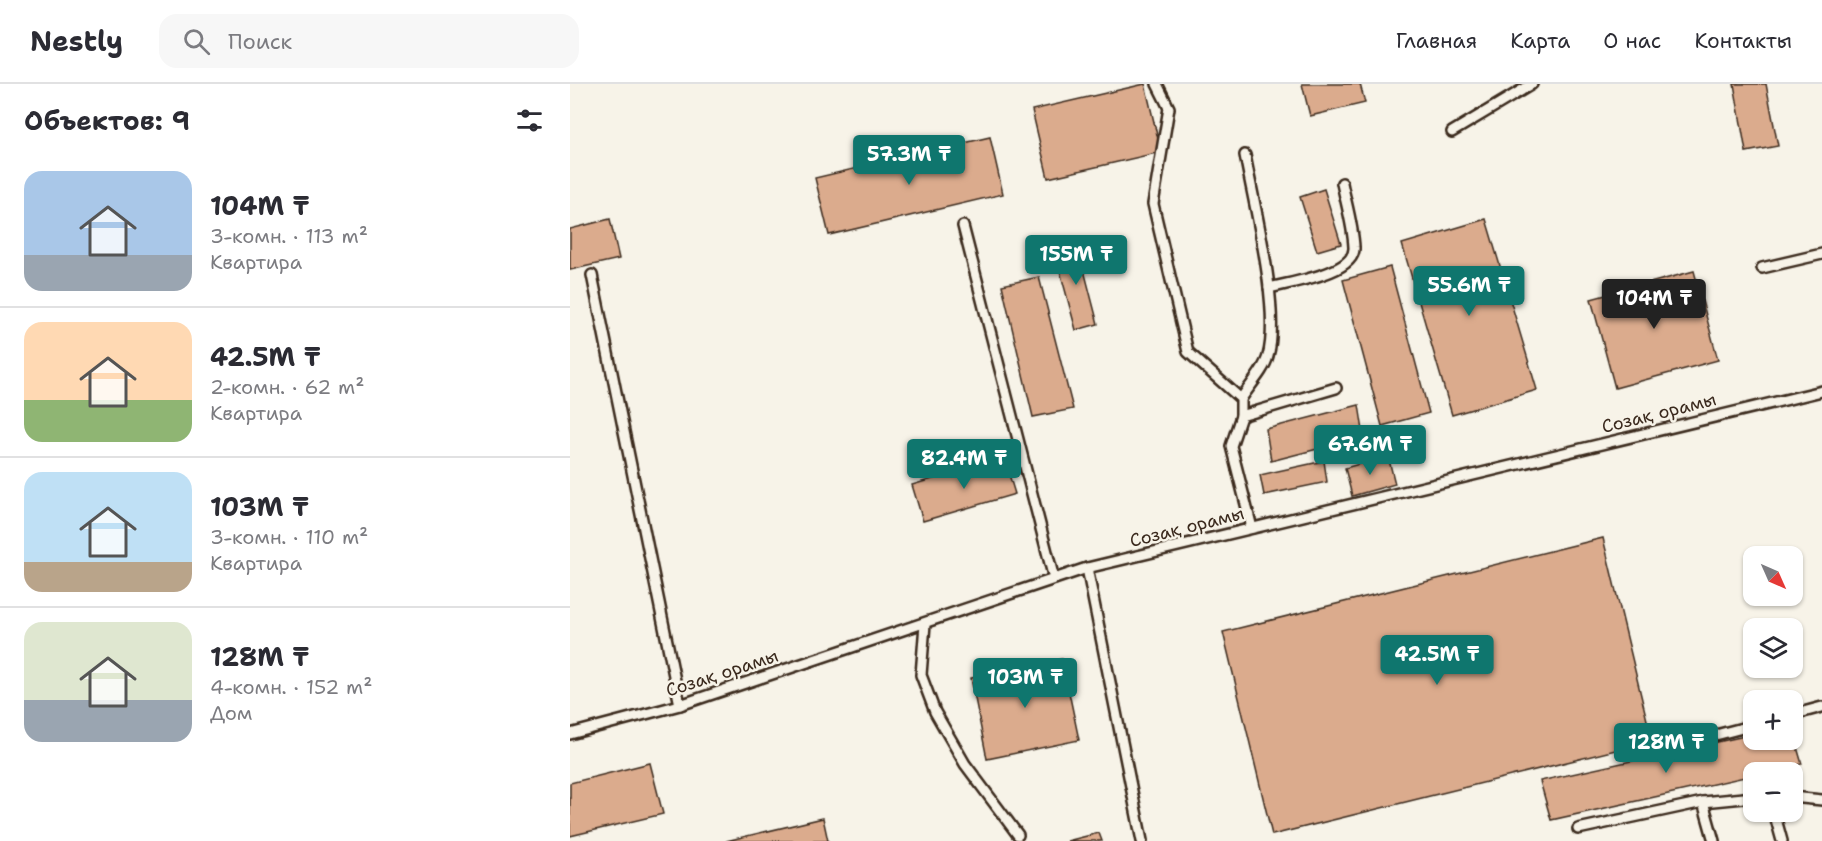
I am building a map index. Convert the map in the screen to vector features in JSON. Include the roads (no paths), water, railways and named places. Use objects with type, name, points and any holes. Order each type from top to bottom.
[{"type":"lane","points":[[1157,84],[1169,108],[1153,204],[1188,352],[1241,399]]},
{"type":"lane","points":[[1452,132],[1532,84]]},
{"type":"lane","points":[[1245,155],[1269,288],[1271,340],[1268,359],[1241,399],[1241,416],[1232,446],[1252,528]]},
{"type":"lane","points":[[1269,288],[1335,270],[1348,263],[1355,249],[1342,183]]},
{"type":"lane","points":[[963,226],[1054,579]]},
{"type":"lane","points":[[1762,268],[1822,254]]},
{"type":"lane","points":[[592,275],[680,705]]},
{"type":"lane","points":[[1241,416],[1336,388]]},
{"type":"lane","name":"Созақ орамы","points":[[570,734],[680,705],[1088,568],[1822,391]]},
{"type":"lane","points":[[1088,568],[1142,841]]},
{"type":"lane","points":[[925,624],[921,675],[935,712],[965,764],[1018,835]]},
{"type":"lane","points":[[1803,712],[1822,707]]},
{"type":"lane","points":[[1680,744],[1743,728]]},
{"type":"lane","points":[[1578,829],[1703,802],[1743,797]]},
{"type":"lane","points":[[1803,798],[1822,800]]},
{"type":"lane","points":[[1703,802],[1714,841]]},
{"type":"lane","points":[[1777,822],[1782,841]]}]
